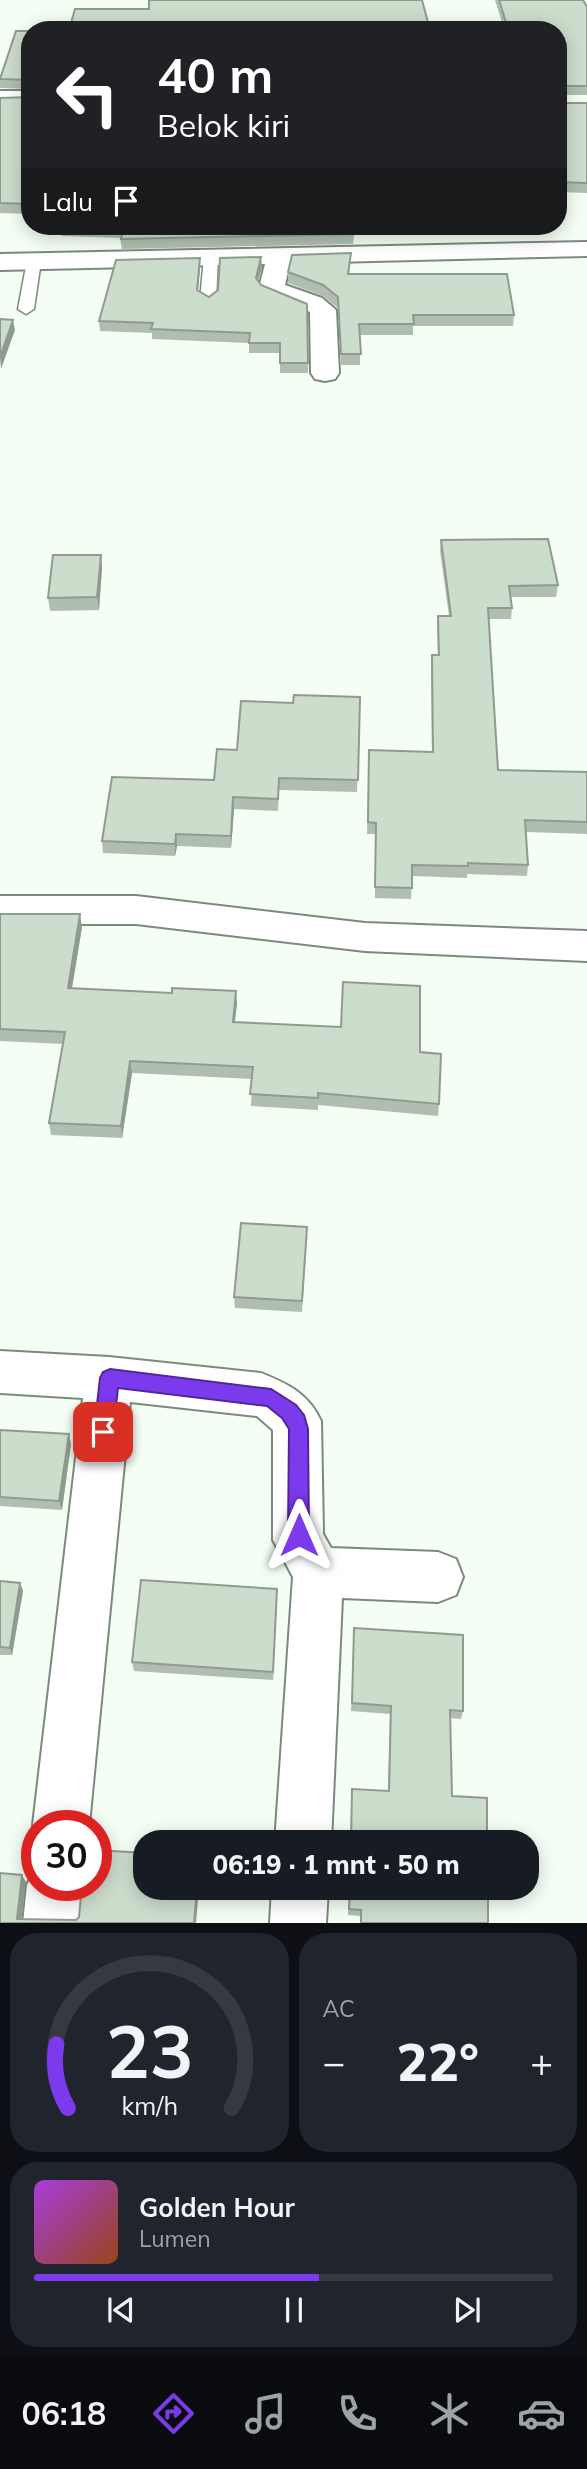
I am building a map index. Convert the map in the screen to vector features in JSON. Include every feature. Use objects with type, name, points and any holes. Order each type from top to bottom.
[{"type":"street","points":[[0,98],[21,98]]},
{"type":"street","points":[[0,262],[587,249]]},
{"type":"street","points":[[279,256],[272,288],[284,297],[316,304],[323,310],[325,373]]},
{"type":"street","points":[[0,910],[136,910],[365,937],[587,946]]},
{"type":"street","points":[[0,1372],[110,1378],[261,1395],[271,1398],[297,1421],[298,1540],[318,1572],[304,1830]]},
{"type":"street","points":[[63,1810],[110,1378]]},
{"type":"street","points":[[318,1572],[438,1577]]},
{"type":"street","points":[[298,1923],[299,1900]]},
{"type":"street","points":[[51,1923],[53,1901]]},
{"type":"lane","points":[[208,300],[211,257]]},
{"type":"lane","points":[[26,309],[34,261]]},
{"type":"building","points":[[149,0],[422,0],[428,21],[72,21],[75,9],[149,9]]},
{"type":"building","points":[[499,0],[583,0],[587,7],[587,86],[567,86],[567,21],[506,21]]},
{"type":"building","points":[[16,31],[21,31],[21,80],[0,79]]},
{"type":"building","points":[[21,97],[21,204],[0,203],[0,98]]},
{"type":"building","points":[[567,103],[587,103],[587,183],[567,182]]},
{"type":"building","points":[[122,235],[307,235],[121,239]]},
{"type":"building","points":[[351,253],[348,274],[507,274],[514,315],[413,315],[414,324],[359,324],[361,354],[341,354],[338,297],[323,285],[288,272],[292,255]]},
{"type":"building","points":[[261,257],[256,278],[261,285],[307,304],[308,363],[280,363],[280,343],[249,343],[250,333],[151,329],[153,323],[99,321],[116,260],[200,258],[197,290],[209,297],[218,290],[220,258]]},
{"type":"building","points":[[0,319],[13,320],[0,357]]},
{"type":"building","points":[[548,539],[558,585],[509,586],[512,608],[488,608],[498,770],[587,772],[587,822],[525,820],[528,865],[412,865],[412,888],[375,887],[376,823],[368,822],[369,750],[433,752],[432,655],[439,655],[438,616],[451,616],[441,540]]},
{"type":"building","points":[[53,555],[101,555],[97,597],[48,598]]},
{"type":"building","points":[[294,695],[360,697],[358,780],[279,778],[278,799],[233,797],[231,836],[176,834],[175,844],[102,841],[112,777],[214,780],[217,749],[237,750],[241,701],[293,703]]},
{"type":"building","points":[[0,914],[80,914],[68,988],[172,993],[172,988],[236,991],[233,1022],[341,1027],[343,982],[420,986],[420,1052],[441,1054],[439,1104],[318,1093],[318,1098],[250,1094],[253,1067],[130,1061],[121,1126],[49,1123],[65,1032],[0,1029]]},
{"type":"building","points":[[241,1223],[307,1227],[302,1301],[234,1297]]},
{"type":"building","points":[[0,1430],[69,1434],[59,1501],[0,1497]]},
{"type":"building","points":[[141,1580],[277,1589],[273,1672],[132,1662]]},
{"type":"building","points":[[0,1581],[20,1583],[10,1648],[0,1647]]},
{"type":"building","points":[[354,1628],[463,1635],[463,1711],[450,1710],[452,1796],[487,1798],[487,1830],[351,1830],[352,1789],[389,1791],[391,1706],[352,1703]]},
{"type":"building","points":[[112,1851],[133,1852],[133,1900],[196,1900],[194,1923],[0,1923],[0,1873],[21,1875],[17,1919],[76,1920],[79,1917],[80,1901],[112,1901]]},
{"type":"building","points":[[349,1900],[488,1900],[488,1923],[361,1923],[361,1910],[349,1909]]},
{"type":"route","points":[[103,1432],[110,1378],[271,1398],[289,1412],[297,1421],[299,1429],[299,1535]]}]
